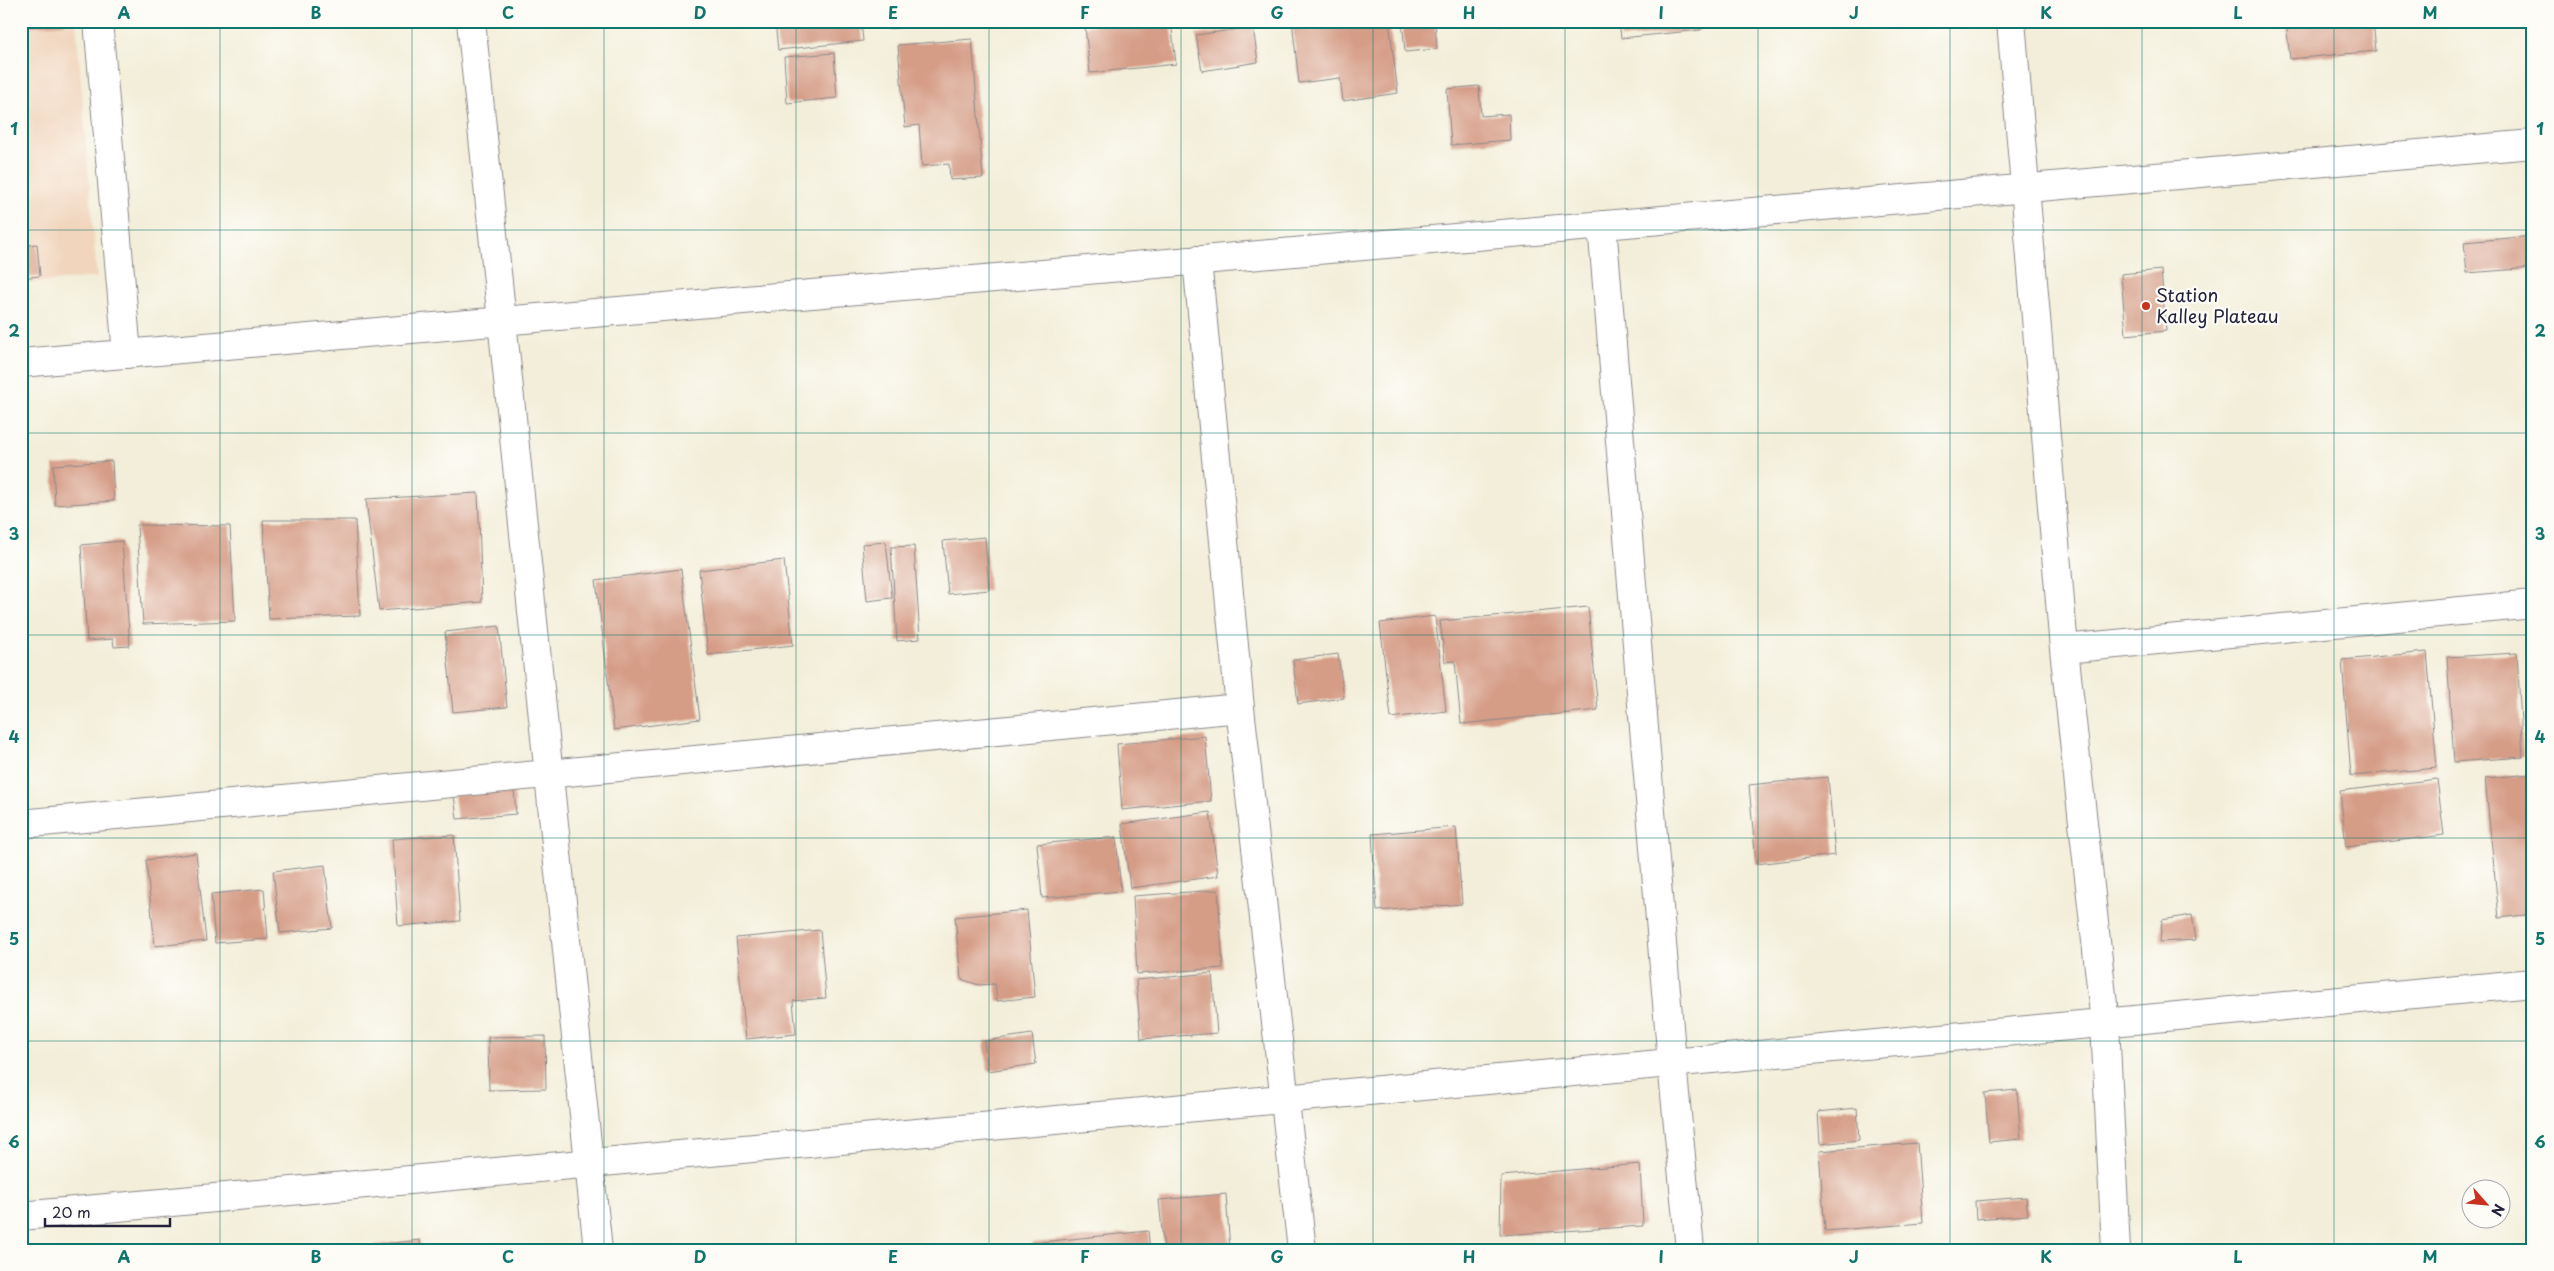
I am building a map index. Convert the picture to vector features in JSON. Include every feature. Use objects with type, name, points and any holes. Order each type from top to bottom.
[{"type":"street","points":[[98,21],[127,354]]},
{"type":"street","points":[[471,21],[598,1250]]},
{"type":"street","points":[[2011,21],[2064,649],[2105,1023],[2116,1250]]},
{"type":"street","points":[[21,363],[2533,144]]},
{"type":"street","points":[[1602,225],[1672,1063],[1690,1250]]},
{"type":"street","points":[[1197,260],[1240,708],[1283,1099],[1302,1250]]},
{"type":"street","points":[[2064,649],[2533,604]]},
{"type":"street","points":[[21,824],[1240,708]]},
{"type":"street","points":[[21,1216],[2533,983]]},
{"type":"shaded area","points":[[21,21],[76,21],[97,277],[21,284]]},
{"type":"building","points":[[21,21],[65,21],[65,24],[21,27]]},
{"type":"building","points":[[775,21],[861,21],[863,41],[778,50]]},
{"type":"building","points":[[885,21],[954,21],[955,23],[886,29]]},
{"type":"building","points":[[1131,21],[1171,21],[1176,64],[1090,73],[1085,26]]},
{"type":"building","points":[[1292,21],[1389,21],[1398,93],[1343,101],[1340,78],[1299,83]]},
{"type":"building","points":[[1402,21],[1435,21],[1437,49],[1405,52]]},
{"type":"building","points":[[1499,21],[1536,21],[1536,23],[1499,26]]},
{"type":"building","points":[[1619,21],[1700,21],[1701,30],[1621,38]]},
{"type":"building","points":[[2286,21],[2373,21],[2376,51],[2290,59]]},
{"type":"building","points":[[1253,27],[1258,62],[1202,71],[1196,35]]},
{"type":"building","points":[[972,39],[983,178],[950,180],[949,164],[922,166],[919,125],[905,127],[898,45]]},
{"type":"building","points":[[834,53],[837,98],[787,103],[784,57]]},
{"type":"building","points":[[1479,86],[1481,116],[1509,114],[1510,140],[1451,145],[1447,89]]},
{"type":"building","points":[[2533,236],[2533,268],[2467,273],[2464,242]]},
{"type":"building","points":[[37,244],[40,276],[21,278],[21,246]]},
{"type":"building","points":[[2161,270],[2166,331],[2126,335],[2121,274]]},
{"type":"building","points":[[112,461],[114,501],[55,505],[53,465]]},
{"type":"building","points":[[478,493],[482,602],[379,611],[366,499]]},
{"type":"building","points":[[263,520],[355,520],[360,616],[269,619]]},
{"type":"building","points":[[137,525],[230,526],[235,621],[143,624]]},
{"type":"building","points":[[985,537],[989,590],[948,594],[943,541]]},
{"type":"building","points":[[122,541],[130,646],[114,647],[113,639],[87,641],[81,545]]},
{"type":"building","points":[[886,542],[892,598],[867,601],[862,544]]},
{"type":"building","points":[[914,546],[920,639],[897,641],[891,547]]},
{"type":"building","points":[[784,560],[793,645],[708,655],[699,570]]},
{"type":"building","points":[[681,569],[700,719],[614,730],[596,580]]},
{"type":"building","points":[[1588,607],[1598,710],[1461,724],[1455,661],[1445,662],[1440,621]]},
{"type":"building","points":[[1435,616],[1446,711],[1391,718],[1380,623]]},
{"type":"building","points":[[499,626],[507,707],[453,712],[445,632]]},
{"type":"building","points":[[2427,652],[2437,768],[2351,776],[2342,660]]},
{"type":"building","points":[[2517,653],[2523,757],[2454,762],[2447,657]]},
{"type":"building","points":[[1338,654],[1344,698],[1298,704],[1293,660]]},
{"type":"building","points":[[1205,736],[1211,801],[1122,810],[1117,744]]},
{"type":"building","points":[[2533,774],[2533,914],[2499,918],[2485,778]]},
{"type":"building","points":[[1828,777],[1835,855],[1756,864],[1749,785]]},
{"type":"building","points":[[2437,779],[2444,835],[2346,847],[2340,791]]},
{"type":"building","points":[[514,789],[516,814],[457,819],[454,795]]},
{"type":"building","points":[[1210,812],[1218,876],[1130,888],[1122,824]]},
{"type":"building","points":[[1456,827],[1462,904],[1377,911],[1372,834]]},
{"type":"building","points":[[454,835],[460,921],[398,926],[392,839]]},
{"type":"building","points":[[1116,837],[1121,891],[1042,898],[1037,844]]},
{"type":"building","points":[[196,853],[206,941],[155,946],[146,860]]},
{"type":"building","points":[[325,865],[332,928],[280,933],[273,871]]},
{"type":"building","points":[[264,889],[268,939],[215,943],[211,894]]},
{"type":"building","points":[[1218,890],[1223,968],[1137,974],[1133,896]]},
{"type":"building","points":[[1027,910],[1035,997],[997,1001],[995,984],[979,985],[961,979],[955,917]]},
{"type":"building","points":[[2192,915],[2196,940],[2160,942],[2162,920]]},
{"type":"building","points":[[820,930],[826,998],[793,1001],[796,1034],[746,1039],[736,938]]},
{"type":"building","points":[[1212,973],[1217,1033],[1141,1039],[1136,980]]},
{"type":"building","points":[[1032,1034],[1036,1064],[988,1071],[984,1041]]},
{"type":"building","points":[[545,1036],[546,1089],[489,1090],[488,1037]]},
{"type":"building","points":[[2017,1090],[2021,1139],[1989,1142],[1985,1093]]},
{"type":"building","points":[[1857,1108],[1859,1140],[1820,1144],[1818,1112]]},
{"type":"building","points":[[1917,1143],[1923,1223],[1825,1231],[1819,1151]]},
{"type":"building","points":[[1640,1164],[1643,1226],[1500,1235],[1501,1176]]},
{"type":"building","points":[[1226,1194],[1230,1250],[1164,1250],[1159,1200]]},
{"type":"building","points":[[2026,1197],[2028,1215],[1976,1219],[1975,1201]]},
{"type":"building","points":[[1148,1231],[1150,1250],[1032,1250],[1032,1243]]},
{"type":"building","points":[[420,1240],[421,1250],[375,1250],[374,1245]]},
{"type":"place","name":"Station Kalley Plateau","points":[[2146,306]]}]
